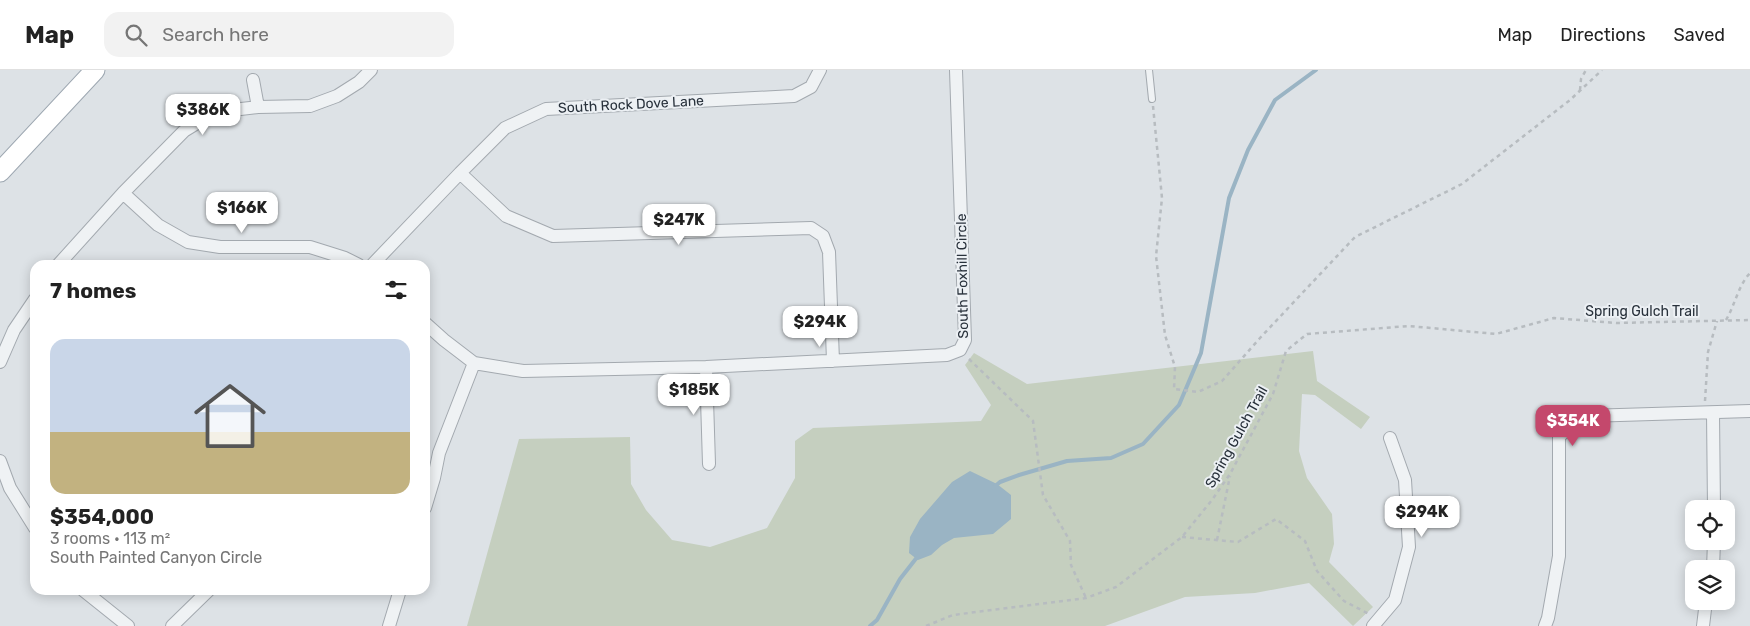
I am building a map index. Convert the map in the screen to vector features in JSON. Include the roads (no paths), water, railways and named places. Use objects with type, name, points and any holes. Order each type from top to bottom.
[{"type":"main road","points":[[0,172],[95,70]]},
{"type":"street","points":[[63,260],[123,193],[184,131],[215,112],[258,107],[310,106],[337,96],[359,82],[371,70]]},
{"type":"street","name":"South Rock Dove Lane","points":[[377,260],[506,128],[546,109],[794,96],[811,88],[820,70]]},
{"type":"street","name":"South Foxhill Circle","points":[[430,327],[474,363],[523,371],[706,367],[833,361],[947,355],[960,350],[965,340],[956,70]]},
{"type":"street","points":[[253,80],[258,107]]},
{"type":"street","points":[[460,173],[506,216],[553,236],[811,228],[823,236],[829,252],[833,361]]},
{"type":"street","points":[[123,193],[158,225],[188,242],[220,247],[310,248],[349,260]]},
{"type":"street","points":[[0,362],[14,330],[30,306]]},
{"type":"street","points":[[430,477],[474,363]]},
{"type":"street","points":[[706,367],[709,464]]},
{"type":"street","points":[[1545,626],[1559,556],[1559,436],[1587,416],[1750,411]]},
{"type":"street","points":[[1709,413],[1714,500]]},
{"type":"street","points":[[1376,622],[1394,600],[1409,547],[1405,480],[1390,438]]},
{"type":"street","points":[[0,462],[10,488],[30,520]]},
{"type":"street","points":[[89,595],[128,626]]},
{"type":"street","points":[[172,626],[204,595]]},
{"type":"street","points":[[389,626],[398,595]]},
{"type":"street","points":[[1703,626],[1705,610]]},
{"type":"lane","points":[[1149,70],[1152,99]]},
{"type":"water","points":[[970,471],[997,484],[1011,495],[1011,519],[993,534],[954,538],[942,545],[931,555],[918,560],[909,553],[910,537],[920,519],[952,482]]},
{"type":"waterway","points":[[993,488],[1000,482],[1019,475],[1067,461],[1111,458],[1143,444],[1179,405],[1201,353],[1229,198],[1248,150],[1275,100],[1316,70]]},
{"type":"waterway","points":[[870,626],[877,620],[900,579],[918,556]]}]
